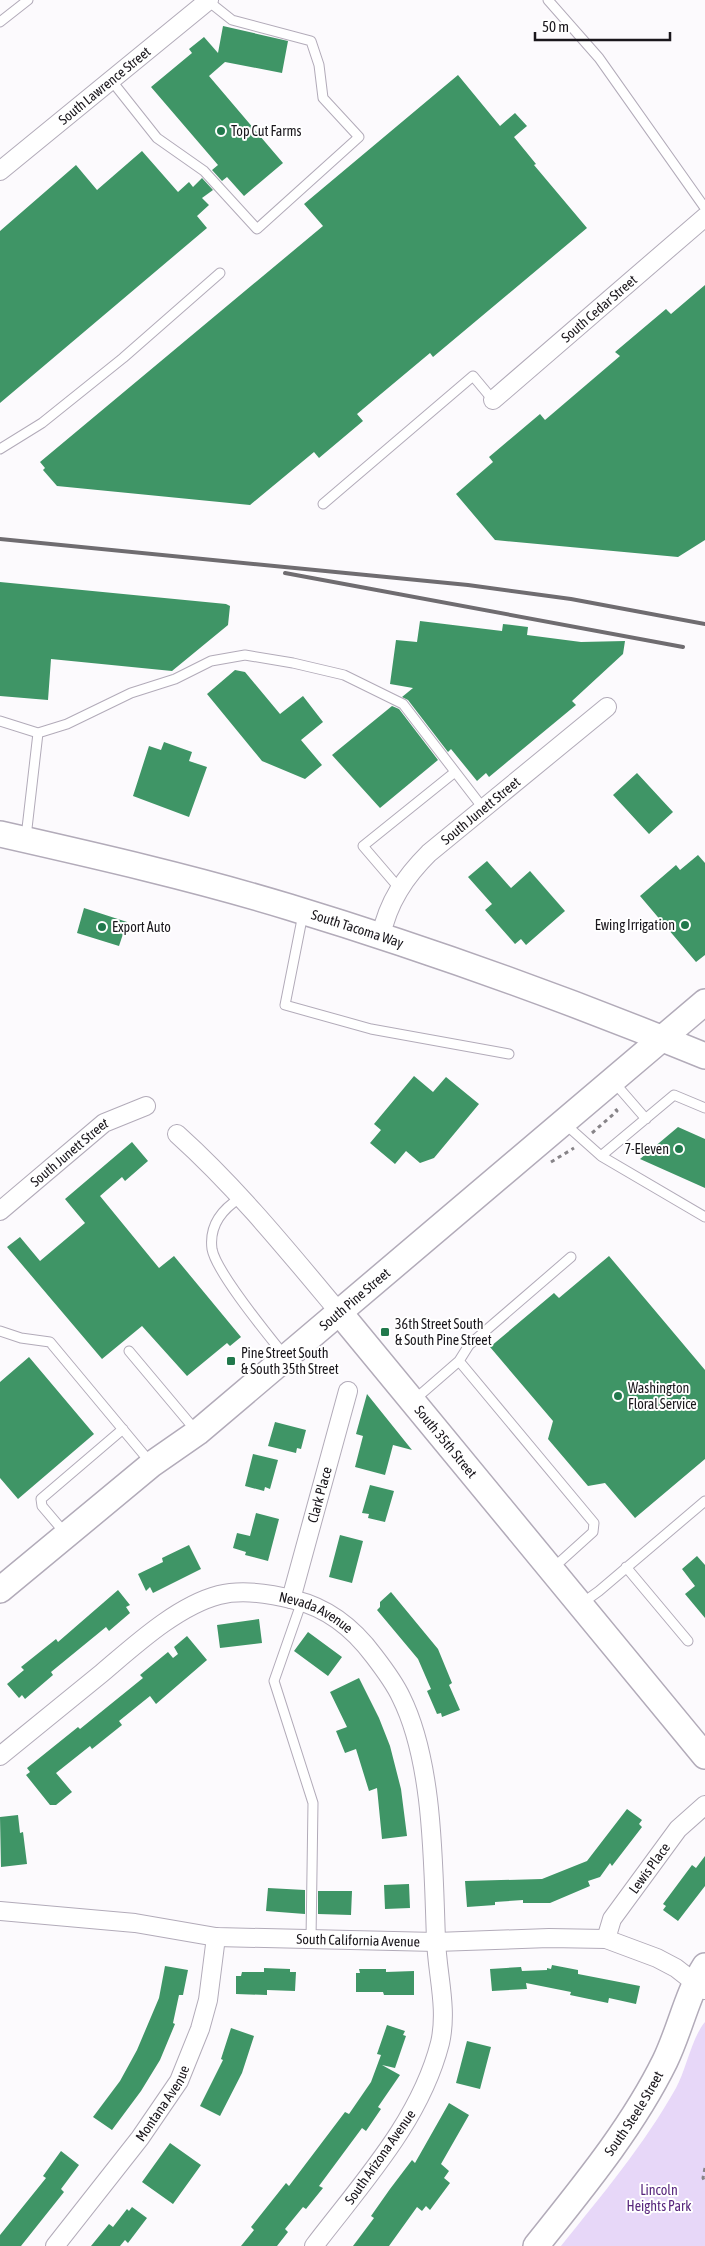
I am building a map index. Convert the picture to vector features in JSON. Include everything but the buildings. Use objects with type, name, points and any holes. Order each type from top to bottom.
[{"type":"main road","name":"South Tacoma Way","points":[[0,834],[178,876],[381,936],[585,1007],[705,1056]]},
{"type":"main road","name":"South Pine Street","points":[[0,1590],[152,1464],[198,1432],[705,1002]]},
{"type":"main road","name":"South 35th Street","points":[[339,1312],[705,1756]]},
{"type":"main road","name":"South Steele Street","points":[[536,2246],[638,2112],[666,2060],[685,2012],[702,1979]]},
{"type":"street","name":"South Lawrence Street","points":[[0,171],[208,1]]},
{"type":"street","name":"South Cedar Street","points":[[493,400],[705,217]]},
{"type":"street","name":"South Junett Street","points":[[381,936],[390,903],[399,888],[428,853],[607,707]]},
{"type":"street","name":"South Junett Street","points":[[0,1211],[104,1123],[146,1106]]},
{"type":"street","name":"South 35th Street","points":[[177,1134],[200,1155],[240,1198],[339,1312]]},
{"type":"street","name":"Clark Place","points":[[296,1600],[348,1391]]},
{"type":"street","name":"Nevada Avenue","points":[[0,1756],[142,1640],[185,1609],[220,1595],[248,1592],[296,1600],[343,1622],[367,1647],[401,1696],[414,1729],[421,1761],[434,1869],[436,1942]]},
{"type":"street","name":"Lewis Place","points":[[606,1939],[612,1919],[678,1828],[705,1805]]},
{"type":"street","name":"South California Avenue","points":[[0,1911],[135,1924],[216,1937],[436,1942],[550,1938],[606,1939],[656,1958],[702,1979]]},
{"type":"street","name":"Montana Avenue","points":[[56,2246],[140,2138],[179,2081],[204,2014],[216,1937]]},
{"type":"street","name":"South Arizona Avenue","points":[[314,2246],[408,2120],[423,2092],[440,2040],[443,1993],[436,1942]]},
{"type":"lane","points":[[0,22],[28,0]]},
{"type":"lane","points":[[548,0],[599,58],[705,208]]},
{"type":"lane","points":[[111,80],[157,138],[204,171],[257,230],[360,137],[323,98],[319,65],[311,42],[232,20],[208,1]]},
{"type":"lane","points":[[0,449],[42,423],[122,358],[220,273]]},
{"type":"lane","points":[[323,504],[472,376],[493,400]]},
{"type":"lane","points":[[0,722],[38,733],[67,724],[131,694],[175,679],[210,661],[246,655],[293,663],[344,675],[403,704],[483,808]]},
{"type":"lane","points":[[26,840],[38,733]]},
{"type":"lane","points":[[399,888],[363,846],[456,772]]},
{"type":"lane","points":[[303,912],[285,1005],[371,1029],[509,1054]]},
{"type":"lane","points":[[613,1081],[646,1119]]},
{"type":"lane","points":[[602,1156],[674,1096],[705,1108]]},
{"type":"lane","points":[[564,1122],[602,1156],[705,1217]]},
{"type":"lane","points":[[240,1198],[227,1206],[216,1218],[212,1250],[224,1274],[286,1358]]},
{"type":"lane","points":[[413,1401],[459,1361],[469,1345],[571,1257]]},
{"type":"lane","points":[[0,1330],[20,1338],[50,1342],[152,1464]]},
{"type":"lane","points":[[128,1351],[198,1432]]},
{"type":"lane","points":[[459,1361],[594,1523],[593,1532],[552,1569]]},
{"type":"lane","points":[[67,1535],[42,1506],[41,1499],[123,1429]]},
{"type":"lane","points":[[580,1604],[599,1591],[705,1501]]},
{"type":"lane","points":[[626,1567],[688,1641]]},
{"type":"lane","points":[[296,1600],[274,1681],[313,1803],[311,1939]]},
{"type":"path","points":[[549,1163],[583,1140],[617,1111],[614,1106]]},
{"type":"path","points":[[705,2168],[703,2178],[705,2182]]},
{"type":"green space","name":"Lincoln Heights Park","points":[[705,2022],[705,2246],[561,2246],[622,2169],[664,2109],[680,2081],[696,2036]]},
{"type":"railway","points":[[0,539],[468,585],[571,599],[705,624]]},
{"type":"railway","points":[[285,573],[683,647]]},
{"type":"place","name":"Top Cut Farms","points":[[221,131]]},
{"type":"place","name":"Ewing Irrigation","points":[[685,925]]},
{"type":"place","name":"Export Auto","points":[[102,927]]},
{"type":"place","name":"7-Eleven","points":[[679,1149]]},
{"type":"place","name":"36th Street South & South Pine Street","points":[[385,1332]]},
{"type":"place","name":"Pine Street South & South 35th Street","points":[[231,1361]]},
{"type":"place","name":"Washington Floral Service","points":[[618,1396]]}]
